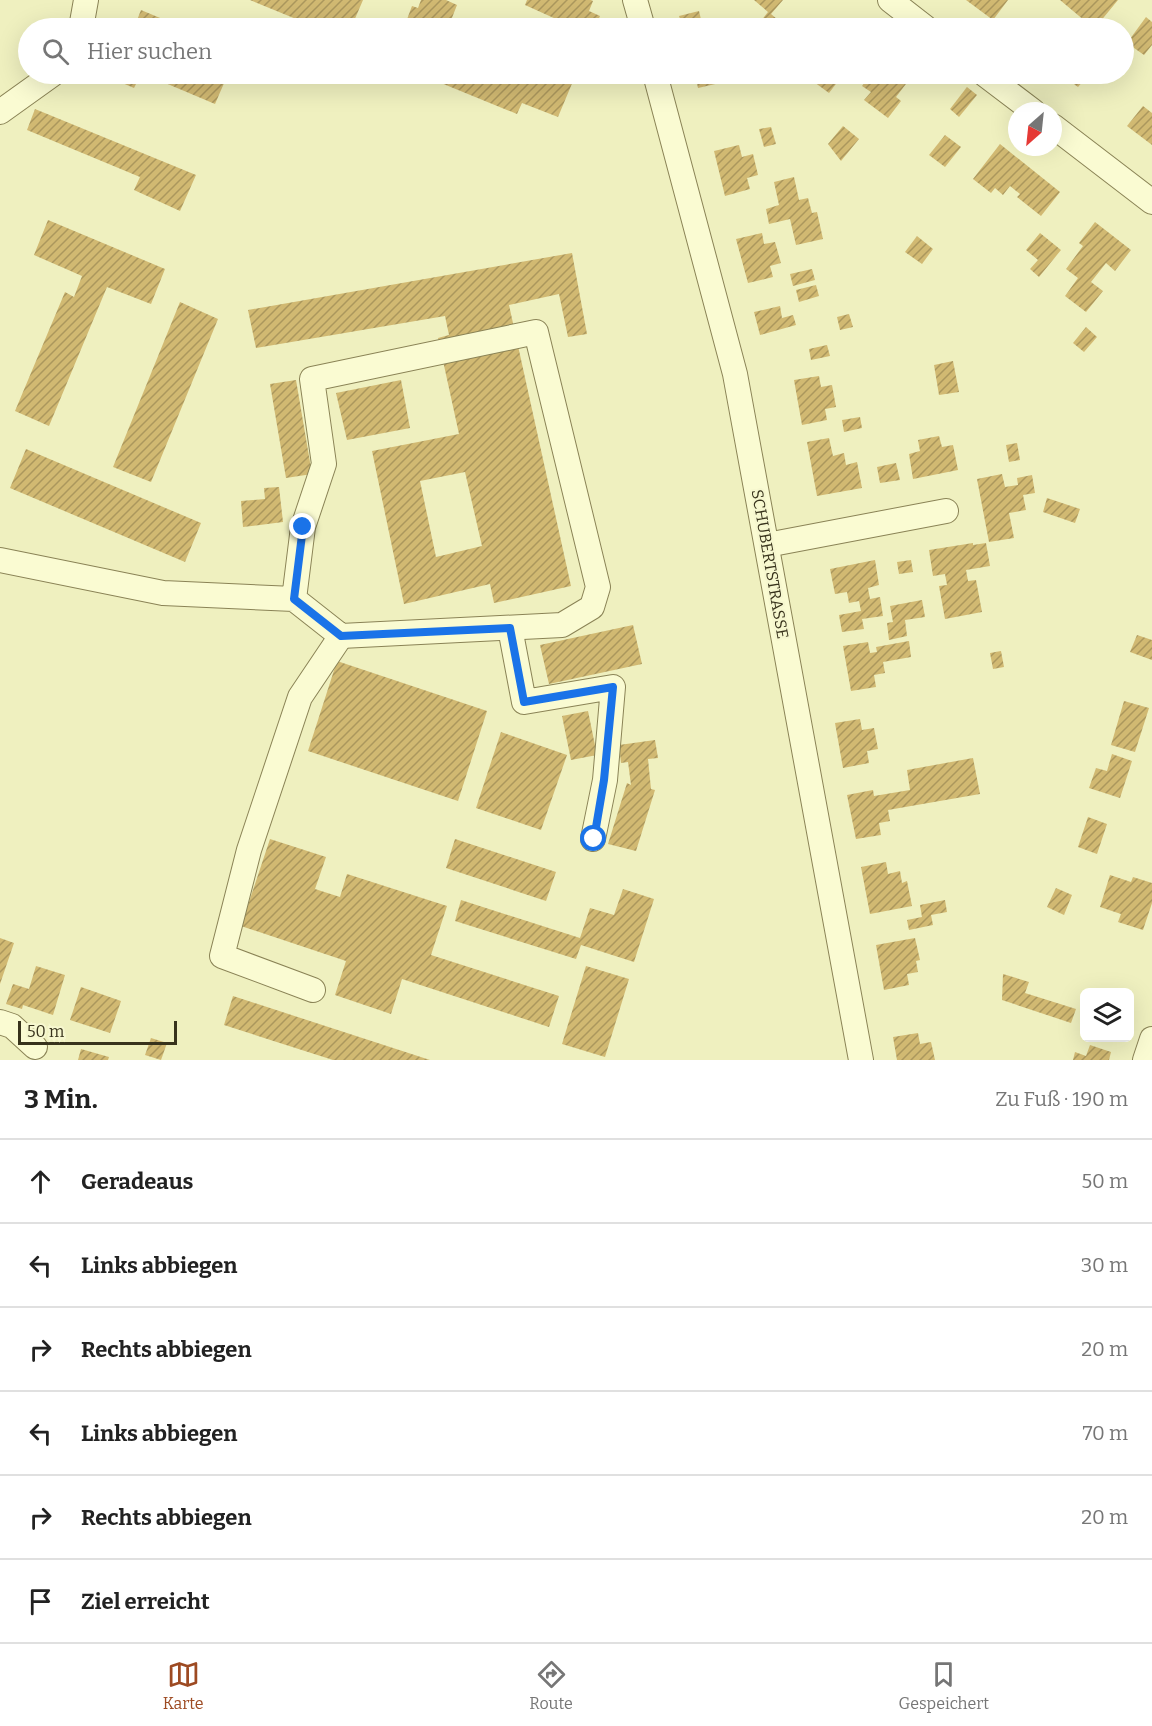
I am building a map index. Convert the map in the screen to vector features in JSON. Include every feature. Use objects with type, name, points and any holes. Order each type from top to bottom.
[{"type":"street","points":[[83,18],[86,0]]},
{"type":"street","points":[[635,0],[640,18]]},
{"type":"street","points":[[890,0],[913,18]]},
{"type":"street","points":[[0,112],[38,84]]},
{"type":"street","name":"SCHUBERTSTRASSE","points":[[658,84],[735,374],[861,1060]]},
{"type":"street","points":[[997,84],[1021,102]]},
{"type":"street","points":[[1062,133],[1152,202]]},
{"type":"street","points":[[0,560],[163,593],[294,599],[341,636],[562,626],[592,607],[598,586],[536,332],[312,380],[324,464],[303,527],[294,599]]},
{"type":"street","points":[[766,545],[946,511]]},
{"type":"street","points":[[510,628],[524,702],[613,687],[604,780],[594,839]]},
{"type":"street","points":[[313,990],[222,956],[249,850],[300,697],[341,636]]},
{"type":"street","points":[[0,1023],[12,1026],[35,1047]]},
{"type":"street","points":[[1145,1060],[1152,1039]]},
{"type":"building","points":[[250,0],[363,0],[355,18],[294,18]]},
{"type":"building","points":[[421,0],[446,0],[457,5],[452,18],[408,18],[412,6],[418,8]]},
{"type":"building","points":[[527,0],[591,0],[593,1],[589,11],[600,16],[599,18],[554,18],[525,5]]},
{"type":"building","points":[[754,0],[783,0],[771,14],[776,18],[763,18],[768,12]]},
{"type":"building","points":[[966,0],[1008,0],[994,18],[990,18]]},
{"type":"building","points":[[1060,0],[1118,0],[1103,18],[1081,18]]},
{"type":"building","points":[[141,10],[160,18],[138,18]]},
{"type":"building","points":[[699,11],[701,18],[680,18],[679,16]]},
{"type":"building","points":[[1146,17],[1152,22],[1152,45],[1144,55],[1134,48],[1134,33]]},
{"type":"building","points":[[125,84],[136,84],[134,88]]},
{"type":"building","points":[[168,84],[224,84],[215,104]]},
{"type":"building","points":[[444,84],[572,84],[558,117],[522,103],[517,114]]},
{"type":"building","points":[[697,84],[715,84],[698,88]]},
{"type":"building","points":[[817,84],[836,84],[829,93]]},
{"type":"building","points":[[863,84],[906,84],[896,97],[901,101],[888,118],[864,100],[871,92],[862,86]]},
{"type":"building","points":[[967,87],[977,95],[959,117],[950,109]]},
{"type":"building","points":[[1143,106],[1152,113],[1152,145],[1127,126]]},
{"type":"building","points":[[35,109],[196,175],[180,211],[134,190],[140,177],[27,130]]},
{"type":"building","points":[[843,126],[859,139],[841,161],[828,144]]},
{"type":"building","points":[[771,127],[776,144],[764,147],[759,129]]},
{"type":"building","points":[[945,135],[961,147],[945,167],[929,155]]},
{"type":"building","points":[[1000,144],[1008,150],[1008,156],[1015,156],[1060,192],[1041,216],[1017,197],[1020,194],[1010,186],[1003,195],[995,188],[991,193],[973,179]]},
{"type":"building","points":[[739,145],[742,157],[753,154],[758,175],[747,178],[750,189],[725,196],[714,151]]},
{"type":"building","points":[[794,177],[799,200],[808,198],[812,213],[817,212],[823,239],[796,245],[790,219],[769,224],[766,209],[779,205],[774,182]]},
{"type":"building","points":[[48,220],[165,269],[151,304],[107,287],[49,426],[15,411],[65,292],[74,297],[82,276],[34,255]]},
{"type":"building","points":[[1095,222],[1131,250],[1115,271],[1106,263],[1091,282],[1103,291],[1086,312],[1065,296],[1078,278],[1066,269],[1083,246],[1079,243]]},
{"type":"building","points":[[762,233],[764,244],[775,242],[781,263],[770,266],[773,277],[748,283],[736,239]]},
{"type":"building","points":[[1040,233],[1061,250],[1039,277],[1030,269],[1038,260],[1026,250]]},
{"type":"building","points":[[917,236],[933,249],[922,264],[905,252]]},
{"type":"building","points":[[572,253],[587,334],[568,337],[559,294],[509,305],[571,586],[494,603],[490,584],[404,604],[372,451],[459,434],[438,338],[449,335],[445,316],[256,348],[248,310]],"holes":[[[465,472],[482,546],[436,557],[420,481]]]},
{"type":"building","points":[[812,269],[815,280],[793,286],[790,274]]},
{"type":"building","points":[[816,285],[819,296],[799,302],[796,290]]},
{"type":"building","points":[[180,302],[218,319],[151,482],[113,467]]},
{"type":"building","points":[[780,306],[782,318],[793,315],[796,325],[760,335],[754,312]]},
{"type":"building","points":[[849,314],[853,327],[840,330],[837,317]]},
{"type":"building","points":[[1086,327],[1097,337],[1084,352],[1073,343]]},
{"type":"building","points":[[827,345],[830,356],[811,360],[809,349]]},
{"type":"building","points":[[953,361],[959,392],[939,395],[934,365]]},
{"type":"building","points":[[819,376],[821,387],[832,385],[836,407],[825,409],[827,420],[802,425],[794,380]]},
{"type":"building","points":[[296,380],[312,474],[286,478],[270,384]]},
{"type":"building","points":[[401,380],[410,428],[347,440],[336,393]]},
{"type":"building","points":[[860,417],[862,428],[844,432],[842,420]]},
{"type":"building","points":[[939,436],[942,447],[953,445],[958,470],[913,479],[909,454],[920,451],[918,440]]},
{"type":"building","points":[[829,438],[833,456],[844,453],[846,465],[857,462],[862,488],[817,496],[807,442]]},
{"type":"building","points":[[1017,443],[1020,460],[1009,462],[1006,445]]},
{"type":"building","points":[[26,449],[201,523],[185,562],[10,488]]},
{"type":"building","points":[[896,463],[900,480],[880,483],[877,467]]},
{"type":"building","points":[[1002,474],[1005,487],[1018,485],[1017,478],[1032,475],[1035,493],[1023,495],[1026,510],[1009,513],[1014,538],[989,542],[977,479]]},
{"type":"building","points":[[279,487],[283,522],[243,527],[241,501],[265,499],[264,488]]},
{"type":"building","points":[[1047,498],[1080,509],[1075,523],[1043,512]]},
{"type":"building","points":[[973,543],[973,545],[986,543],[990,566],[966,570],[968,581],[976,580],[982,612],[945,619],[939,586],[947,585],[945,574],[933,576],[929,550]]},
{"type":"building","points":[[875,560],[879,585],[868,588],[870,599],[880,597],[883,616],[862,619],[864,629],[842,632],[839,615],[861,611],[859,601],[849,603],[847,592],[835,594],[830,569]]},
{"type":"building","points":[[911,560],[913,572],[899,574],[897,562]]},
{"type":"building","points":[[922,600],[925,617],[905,620],[907,636],[889,640],[887,623],[893,622],[890,606]]},
{"type":"building","points":[[633,625],[642,664],[549,684],[540,645]]},
{"type":"building","points":[[1137,635],[1152,640],[1152,660],[1130,652]]},
{"type":"building","points":[[909,641],[911,657],[883,662],[885,673],[874,675],[876,687],[851,691],[843,646],[868,642],[870,653],[877,652],[876,647]]},
{"type":"building","points":[[1001,651],[1004,667],[993,669],[990,653]]},
{"type":"building","points":[[337,661],[487,711],[458,801],[308,751]]},
{"type":"building","points":[[1124,701],[1149,708],[1135,752],[1111,745]]},
{"type":"building","points":[[588,711],[597,755],[571,760],[562,716]]},
{"type":"building","points":[[860,719],[862,730],[874,728],[878,749],[867,751],[869,763],[843,768],[835,723]]},
{"type":"building","points":[[501,732],[567,755],[541,830],[476,808]]},
{"type":"building","points":[[655,740],[658,758],[648,759],[651,789],[655,790],[636,851],[608,844],[627,783],[631,785],[628,762],[621,763],[619,745]]},
{"type":"building","points":[[1112,754],[1132,761],[1120,798],[1089,788],[1096,768],[1107,771]]},
{"type":"building","points":[[973,758],[980,794],[888,810],[890,821],[879,823],[881,835],[856,839],[847,795],[873,790],[874,796],[910,790],[907,770]]},
{"type":"building","points":[[1088,817],[1107,824],[1097,854],[1078,847]]},
{"type":"building","points":[[270,839],[326,857],[315,889],[340,897],[347,874],[447,906],[431,955],[559,996],[549,1027],[402,979],[391,1014],[335,995],[346,961],[241,926]]},
{"type":"building","points":[[455,839],[556,872],[546,901],[446,868]]},
{"type":"building","points":[[886,862],[888,874],[900,871],[902,883],[907,881],[912,906],[870,914],[861,867]]},
{"type":"building","points":[[1110,875],[1131,882],[1133,877],[1152,883],[1152,903],[1143,930],[1118,922],[1121,914],[1100,907]]},
{"type":"building","points":[[1056,888],[1072,895],[1064,915],[1047,907]]},
{"type":"building","points":[[623,889],[654,899],[634,962],[581,945],[576,959],[455,921],[461,900],[580,938],[590,908],[614,915]]},
{"type":"building","points":[[945,900],[947,912],[931,915],[933,925],[909,930],[907,920],[922,917],[920,905]]},
{"type":"building","points":[[0,938],[14,943],[0,984]]},
{"type":"building","points":[[915,938],[920,960],[916,961],[918,972],[907,974],[909,985],[884,990],[876,945]]},
{"type":"building","points":[[36,966],[65,975],[53,1015],[23,1005],[22,1009],[6,1004],[13,984],[29,989]]},
{"type":"building","points":[[586,966],[629,979],[605,1057],[562,1044]]},
{"type":"building","points":[[1003,974],[1029,982],[1025,993],[1076,1009],[1071,1023],[1002,1000]]},
{"type":"building","points":[[81,987],[121,1001],[110,1033],[70,1020]]},
{"type":"building","points":[[233,996],[430,1060],[333,1060],[224,1025]]},
{"type":"building","points":[[918,1033],[920,1044],[931,1042],[935,1060],[897,1060],[893,1037]]},
{"type":"building","points":[[151,1038],[167,1043],[161,1060],[145,1055]]},
{"type":"building","points":[[1090,1045],[1111,1052],[1109,1060],[1073,1060],[1075,1052],[1086,1056]]},
{"type":"building","points":[[81,1049],[109,1057],[108,1060],[78,1060]]},
{"type":"route","points":[[303,527],[294,599],[341,636],[510,628],[524,702],[613,687],[604,780],[594,839]]}]
